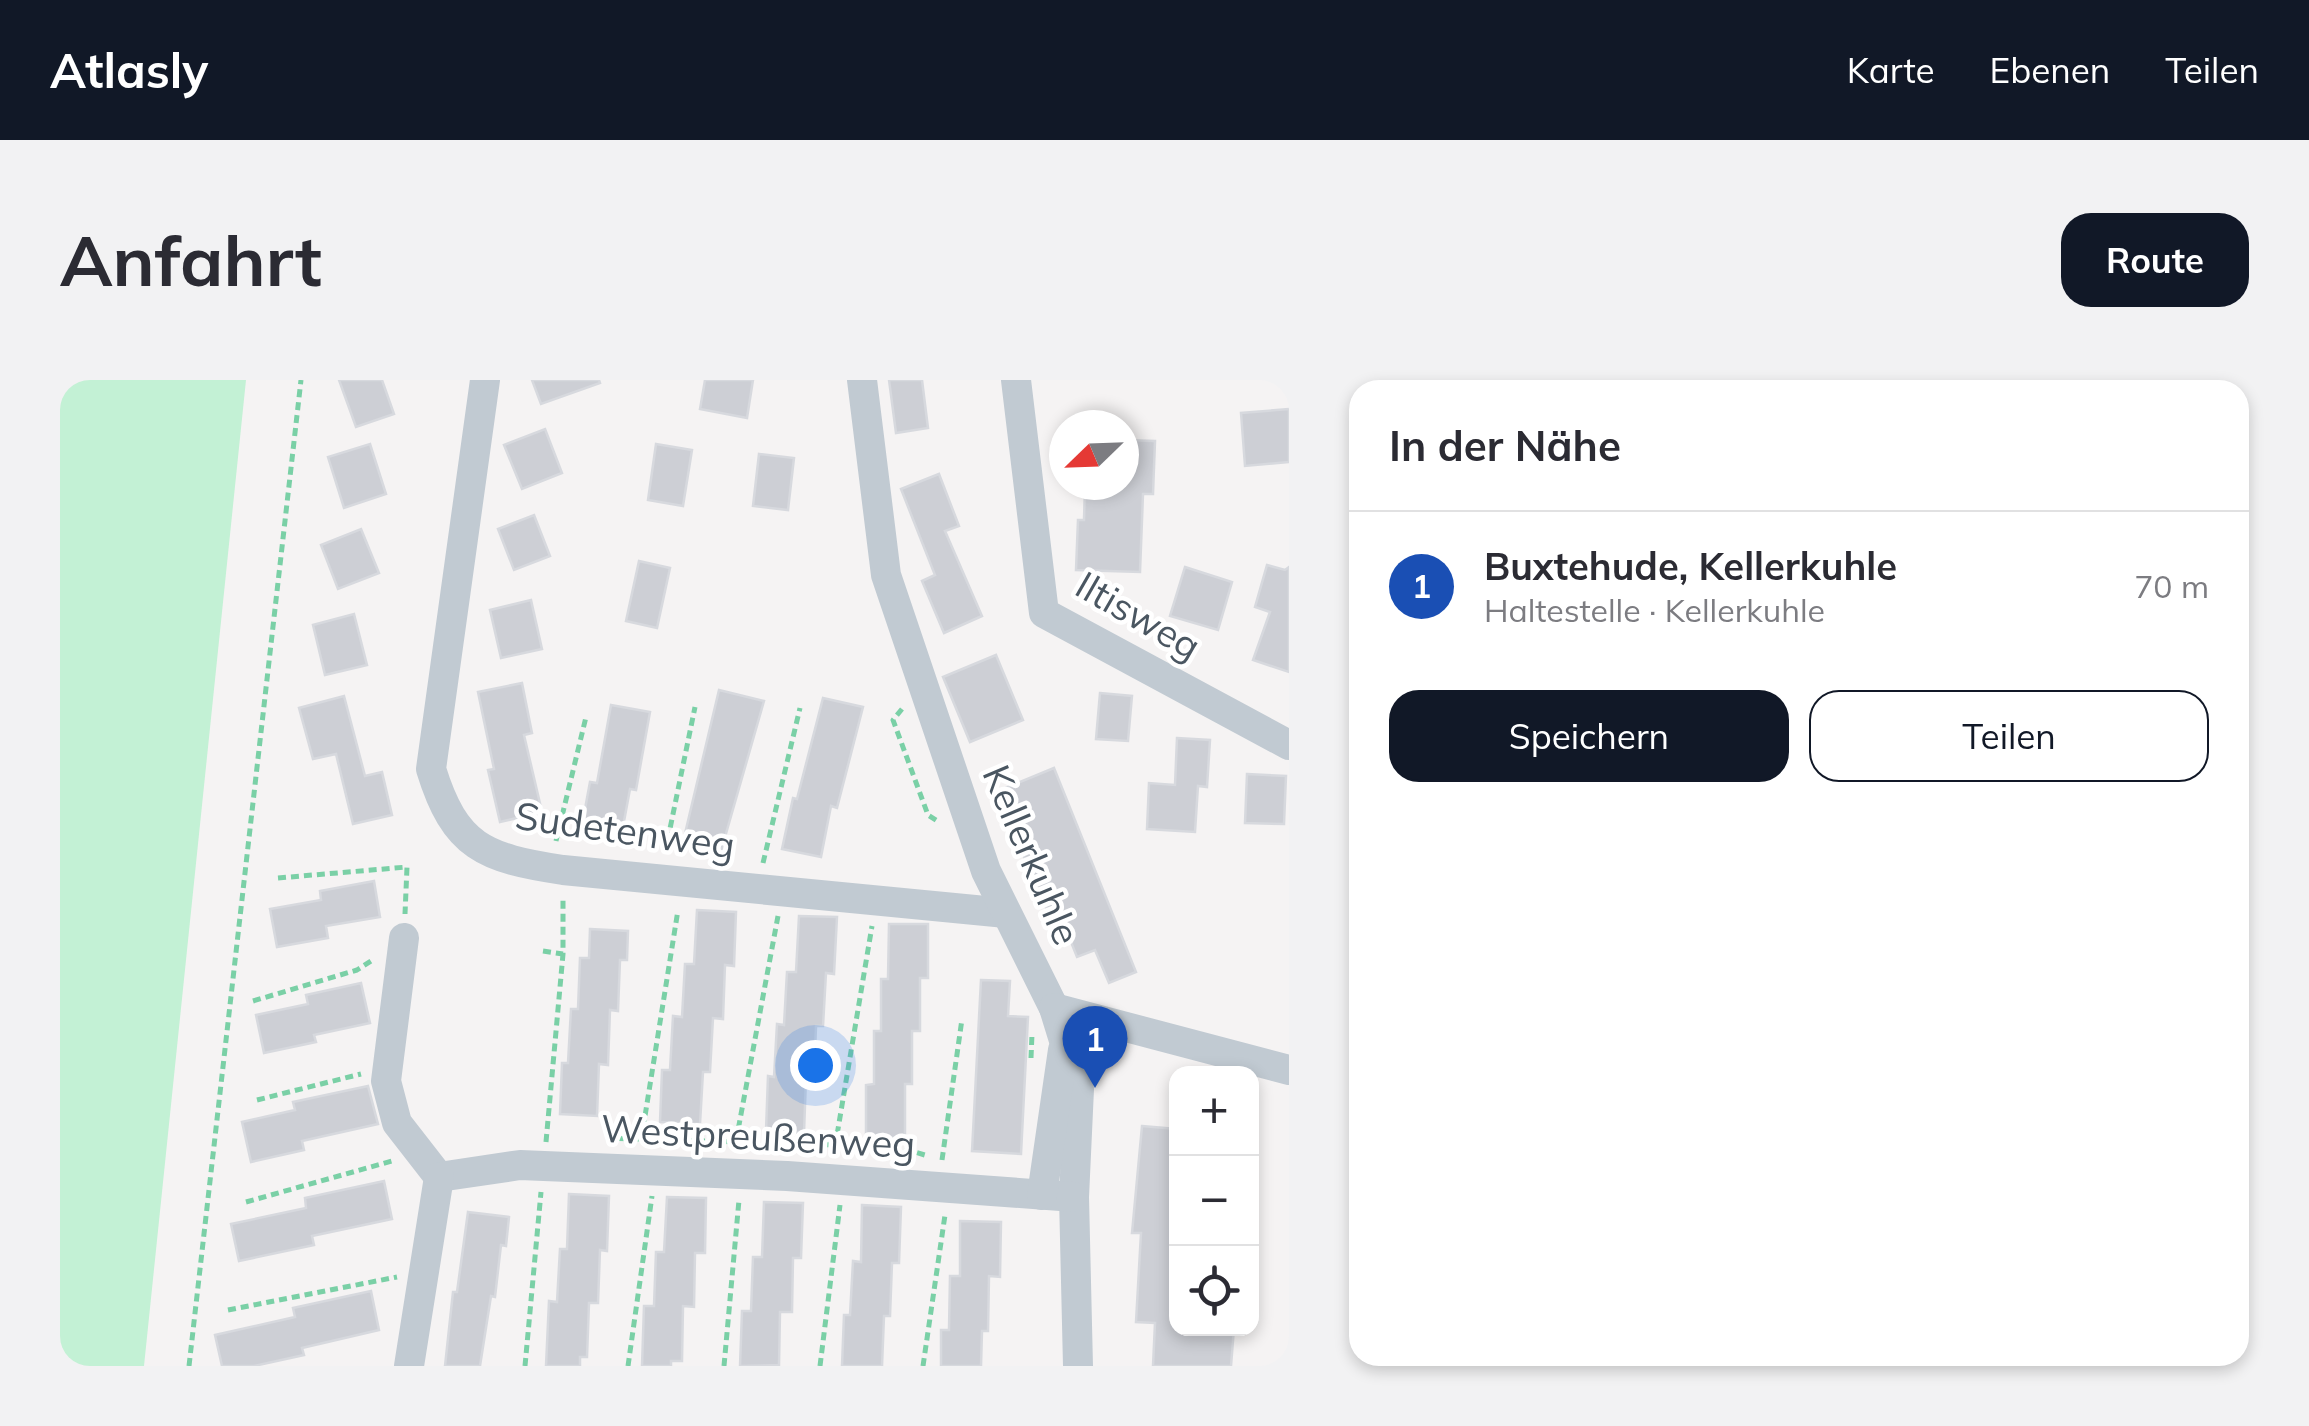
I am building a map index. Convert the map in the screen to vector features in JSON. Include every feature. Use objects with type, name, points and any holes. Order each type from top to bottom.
[{"type":"street","name":"Sudetenweg","points":[[485,380],[431,768],[442,805],[468,842],[507,858],[556,869],[1006,913]]},
{"type":"street","name":"Kellerkuhle","points":[[862,380],[886,575],[986,871],[1054,1008],[1078,1088],[1074,1198],[1078,1366]]},
{"type":"street","name":"Iltisweg","points":[[1016,380],[1044,613],[1289,744]]},
{"type":"street","points":[[404,938],[386,1081],[396,1123],[429,1166],[426,1272],[410,1366]]},
{"type":"street","points":[[1054,1008],[1289,1070]]},
{"type":"street","points":[[1042,1195],[1064,1042]]},
{"type":"street","name":"Westpreußenweg","points":[[429,1166],[646,1169],[1074,1198]]},
{"type":"path","points":[[190,1366],[300,380]]},
{"type":"path","points":[[906,704],[892,720],[928,815],[947,826]]},
{"type":"path","points":[[628,1366],[671,881],[695,708]]},
{"type":"path","points":[[724,1366],[735,1174],[770,891],[800,708]]},
{"type":"path","points":[[526,1366],[563,954],[556,869],[586,718]]},
{"type":"path","points":[[254,1001],[357,970],[404,938],[407,867],[278,878]]},
{"type":"path","points":[[820,1366],[836,1180],[876,902]]},
{"type":"path","points":[[543,951],[563,954]]},
{"type":"path","points":[[924,1366],[962,1019]]},
{"type":"path","points":[[258,1100],[387,1067]]},
{"type":"path","points":[[246,1202],[429,1166]]},
{"type":"path","points":[[228,1310],[426,1272]]},
{"type":"green space","points":[[60,380],[246,380],[144,1366],[60,1366]]},
{"type":"building","points":[[339,380],[382,380],[394,414],[356,427]]},
{"type":"building","points":[[532,380],[599,380],[600,383],[541,404]]},
{"type":"building","points":[[705,380],[753,380],[747,418],[700,409]]},
{"type":"building","points":[[889,380],[922,380],[928,428],[896,433]]},
{"type":"building","points":[[1289,409],[1289,462],[1245,466],[1241,413]]},
{"type":"building","points":[[545,429],[562,473],[522,489],[504,445]]},
{"type":"building","points":[[1139,440],[1155,441],[1153,494],[1143,494],[1140,572],[1076,570],[1078,520],[1084,520],[1085,500],[1139,500]]},
{"type":"building","points":[[370,444],[386,494],[344,508],[328,457]]},
{"type":"building","points":[[656,444],[692,450],[683,506],[648,500]]},
{"type":"building","points":[[759,454],[794,458],[788,510],[753,506]]},
{"type":"building","points":[[939,474],[959,526],[945,531],[982,616],[944,633],[922,581],[935,575],[901,489]]},
{"type":"building","points":[[534,515],[550,556],[514,570],[498,529]]},
{"type":"building","points":[[361,529],[379,573],[338,589],[321,545]]},
{"type":"building","points":[[639,561],[670,568],[657,628],[626,621]]},
{"type":"building","points":[[1267,565],[1285,570],[1289,567],[1289,672],[1253,660],[1270,612],[1255,607]]},
{"type":"building","points":[[1185,567],[1232,582],[1218,630],[1170,616]]},
{"type":"building","points":[[531,600],[542,649],[501,658],[490,610]]},
{"type":"building","points":[[354,614],[367,665],[325,675],[313,625]]},
{"type":"building","points":[[996,655],[1023,720],[970,742],[943,677]]},
{"type":"building","points":[[522,683],[532,733],[524,735],[542,812],[500,822],[488,770],[494,769],[478,692]]},
{"type":"building","points":[[719,690],[764,701],[721,851],[683,842]]},
{"type":"building","points":[[1100,693],[1132,696],[1128,741],[1096,739]]},
{"type":"building","points":[[344,696],[365,776],[382,772],[392,815],[353,824],[336,754],[313,759],[299,708]]},
{"type":"building","points":[[823,698],[863,707],[837,808],[831,806],[821,857],[782,849]]},
{"type":"building","points":[[611,705],[650,712],[636,790],[630,789],[620,843],[580,836],[590,782],[597,783]]},
{"type":"building","points":[[1177,738],[1210,740],[1207,787],[1198,786],[1195,832],[1147,829],[1149,783],[1175,785]]},
{"type":"building","points":[[1054,768],[1136,972],[1109,983],[1095,950],[1077,957],[1065,927],[1056,931],[996,792]]},
{"type":"building","points":[[1247,774],[1286,776],[1284,824],[1245,823]]},
{"type":"building","points":[[374,881],[380,917],[326,926],[328,938],[277,947],[270,909],[321,900],[320,891]]},
{"type":"building","points":[[697,910],[736,912],[734,966],[725,965],[723,1019],[713,1018],[710,1072],[703,1072],[700,1124],[660,1122],[662,1070],[670,1070],[673,1016],[682,1017],[685,964],[694,964]]},
{"type":"building","points":[[799,916],[837,917],[834,974],[826,973],[823,1026],[816,1026],[814,1078],[806,1078],[804,1133],[766,1131],[768,1076],[774,1077],[777,1024],[784,1025],[787,972],[796,972]]},
{"type":"building","points":[[889,924],[928,924],[928,978],[920,978],[920,1031],[912,1031],[912,1084],[905,1084],[905,1138],[866,1138],[866,1085],[874,1084],[874,1031],[881,1031],[881,979],[888,979]]},
{"type":"building","points":[[590,929],[628,931],[627,960],[620,960],[618,1011],[610,1010],[608,1065],[599,1064],[597,1116],[560,1114],[562,1063],[568,1063],[571,1009],[578,1009],[580,958],[589,958]]},
{"type":"building","points":[[981,980],[1010,981],[1008,1016],[1028,1017],[1021,1154],[972,1151]]},
{"type":"building","points":[[361,983],[370,1023],[314,1035],[316,1042],[264,1053],[256,1015],[308,1004],[306,995]]},
{"type":"building","points":[[368,1086],[378,1124],[302,1141],[304,1150],[251,1162],[242,1122],[295,1110],[293,1102]]},
{"type":"building","points":[[1142,1126],[1169,1128],[1169,1336],[1233,1336],[1231,1366],[1153,1366],[1155,1323],[1136,1322],[1141,1233],[1132,1233]]},
{"type":"building","points":[[384,1181],[392,1219],[312,1236],[314,1245],[239,1261],[231,1224],[306,1208],[305,1198]]},
{"type":"building","points":[[569,1194],[609,1196],[607,1251],[600,1250],[598,1303],[589,1303],[587,1357],[580,1357],[580,1366],[546,1366],[549,1301],[557,1302],[560,1249],[567,1249]]},
{"type":"building","points":[[667,1197],[706,1198],[705,1253],[695,1253],[694,1307],[683,1306],[682,1361],[671,1361],[671,1366],[642,1366],[644,1306],[654,1306],[656,1252],[664,1252]]},
{"type":"building","points":[[764,1202],[803,1203],[801,1258],[793,1258],[792,1312],[780,1312],[779,1365],[740,1366],[742,1311],[751,1311],[753,1257],[762,1257]]},
{"type":"building","points":[[862,1205],[901,1207],[899,1263],[892,1263],[890,1316],[884,1316],[882,1366],[842,1366],[844,1315],[850,1315],[853,1261],[861,1262]]},
{"type":"building","points":[[468,1212],[509,1217],[506,1246],[501,1245],[480,1366],[445,1366],[453,1292],[457,1292]]},
{"type":"building","points":[[960,1221],[1001,1222],[1000,1277],[989,1276],[988,1331],[982,1331],[981,1366],[941,1366],[941,1330],[949,1330],[950,1276],[960,1276]]},
{"type":"building","points":[[371,1291],[379,1330],[302,1348],[304,1355],[254,1366],[222,1366],[215,1335],[295,1317],[293,1308]]},
{"type":"place","name":"Buxtehude, Kellerkuhle","points":[[1095,1088]]}]
